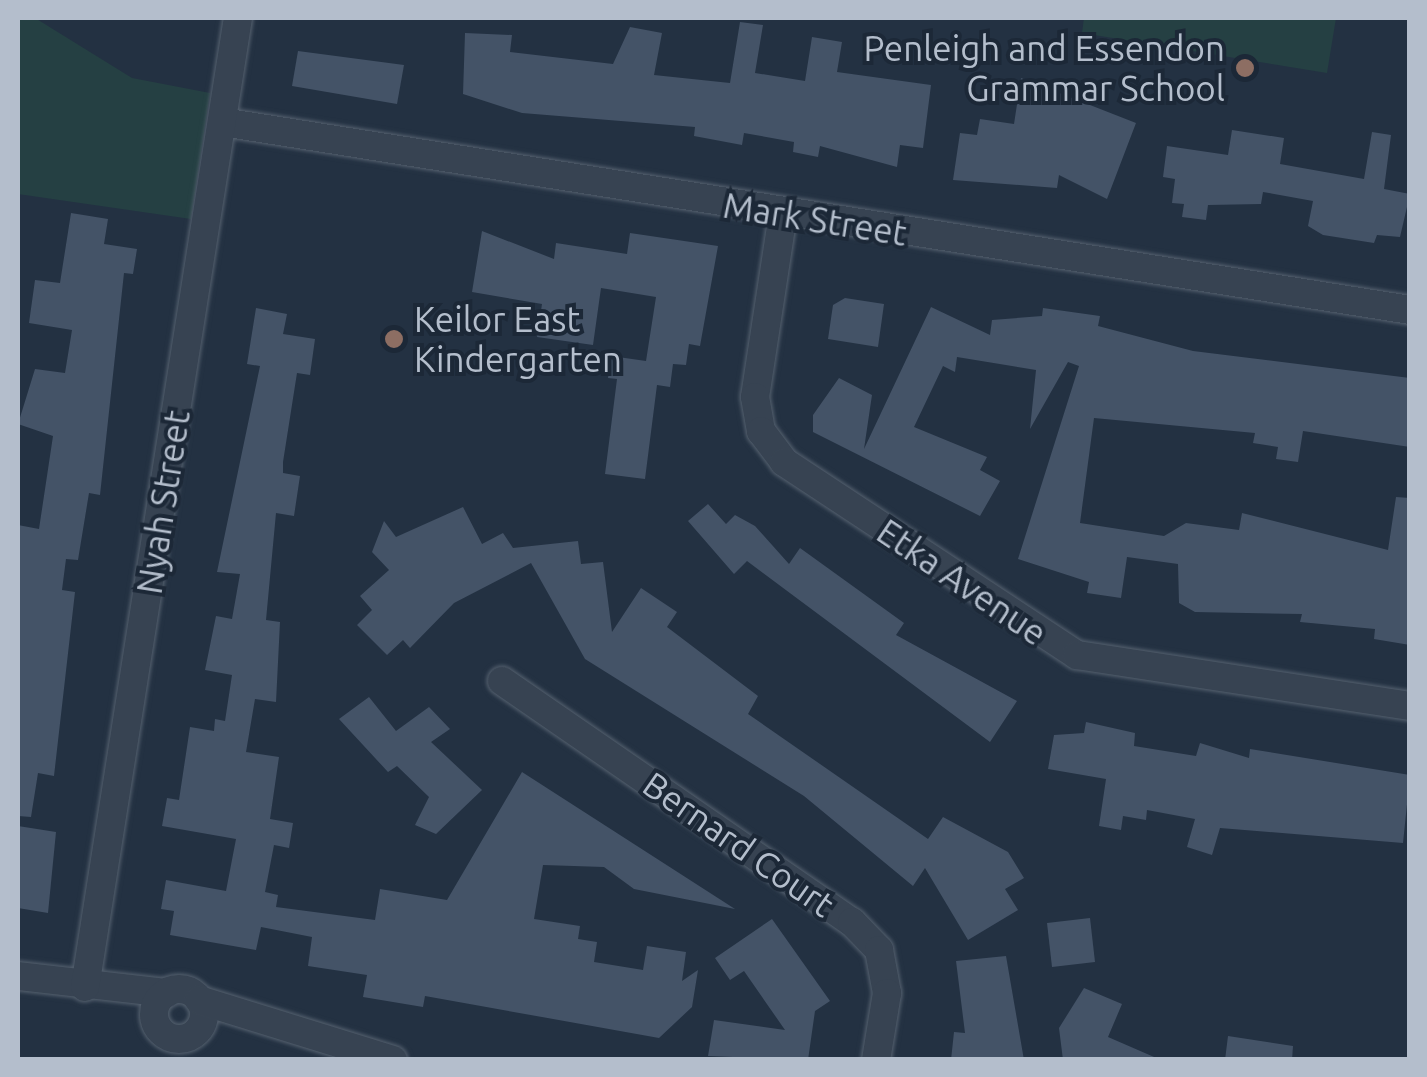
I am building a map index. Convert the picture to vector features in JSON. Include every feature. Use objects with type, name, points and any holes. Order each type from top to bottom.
[{"type":"street","name":"Nyah Street","points":[[85,987],[238,18]]},
{"type":"street","name":"Mark Street","points":[[222,122],[782,214],[1410,310]]},
{"type":"street","name":"Etka Avenue","points":[[782,214],[754,397],[761,431],[784,462],[1077,655],[1410,706]]},
{"type":"street","name":"Bernard Court","points":[[502,681],[852,922],[879,950],[886,993],[876,1060]]},
{"type":"street","points":[[18,976],[199,1000],[288,1032],[393,1060]]},
{"type":"street","points":[[85,987],[186,1043],[288,1032]]},
{"type":"street","points":[[158,1060],[157,1025],[167,993]]},
{"type":"street","points":[[186,1043],[199,1000]]},
{"type":"green space","points":[[18,18],[35,18],[132,78],[210,93],[191,219],[18,194]]},
{"type":"green space","points":[[1084,18],[1336,18],[1327,73],[1082,33]]},
{"type":"building","points":[[740,22],[763,25],[755,73],[805,81],[812,37],[842,42],[837,72],[931,85],[923,148],[900,145],[897,167],[820,146],[818,157],[793,152],[794,142],[744,133],[742,145],[694,136],[695,127],[522,113],[463,94],[465,33],[512,35],[510,52],[613,64],[630,27],[662,33],[654,75],[730,83]]},
{"type":"building","points":[[298,51],[404,65],[397,104],[292,86]]},
{"type":"building","points":[[1021,78],[1136,123],[1107,199],[1059,175],[1057,188],[953,180],[960,133],[977,135],[980,119],[1014,124]]},
{"type":"building","points":[[1232,130],[1284,138],[1280,164],[1364,179],[1372,132],[1391,135],[1384,189],[1410,194],[1400,237],[1377,235],[1374,243],[1323,235],[1308,226],[1313,201],[1263,192],[1261,204],[1208,205],[1206,220],[1182,217],[1184,204],[1172,203],[1175,179],[1163,177],[1167,146],[1228,155]]},
{"type":"building","points":[[71,213],[108,219],[104,244],[137,249],[133,274],[124,273],[100,495],[89,493],[78,560],[66,559],[62,590],[75,592],[54,776],[38,773],[31,817],[18,816],[18,525],[39,529],[53,436],[18,424],[35,369],[65,373],[72,330],[29,323],[35,280],[60,283]]},
{"type":"building","points":[[482,231],[554,259],[556,243],[627,254],[630,233],[718,246],[700,346],[689,344],[686,365],[673,364],[670,387],[657,385],[645,479],[605,474],[617,379],[608,378],[611,356],[646,361],[656,297],[601,288],[593,345],[537,337],[542,304],[472,292]]},
{"type":"building","points":[[845,298],[884,304],[878,347],[828,339],[833,305]]},
{"type":"building","points":[[931,307],[990,335],[992,320],[1042,316],[1043,308],[1100,316],[1098,326],[1193,351],[1410,378],[1410,447],[1303,431],[1298,462],[1276,459],[1278,447],[1253,443],[1255,433],[1094,418],[1080,523],[1164,536],[1186,523],[1239,530],[1242,513],[1388,550],[1396,497],[1410,498],[1410,645],[1374,639],[1375,629],[1300,622],[1302,614],[1195,612],[1179,603],[1178,564],[1127,557],[1121,598],[1087,593],[1089,582],[1018,559],[1079,366],[1068,362],[1030,429],[1036,370],[957,357],[955,372],[943,366],[914,427],[987,457],[980,470],[1000,481],[980,516],[813,432],[813,415],[839,378],[872,395],[864,449]]},
{"type":"building","points":[[256,308],[287,314],[283,334],[315,339],[310,375],[297,373],[283,462],[283,473],[300,476],[294,516],[276,513],[266,620],[280,622],[276,702],[255,699],[246,752],[279,757],[270,819],[293,823],[289,848],[274,845],[265,892],[278,895],[276,907],[375,920],[380,889],[447,900],[522,772],[735,909],[634,889],[604,867],[543,865],[534,919],[580,926],[578,939],[597,942],[594,962],[643,970],[647,946],[686,952],[682,981],[698,970],[692,1007],[659,1038],[425,996],[423,1007],[363,997],[367,975],[308,966],[312,937],[261,927],[256,950],[170,935],[174,911],[161,909],[166,880],[226,891],[236,839],[162,826],[167,798],[179,800],[190,727],[214,731],[215,719],[225,721],[232,675],[205,670],[216,616],[232,619],[240,574],[217,572],[260,366],[247,364]]},
{"type":"building","points":[[708,504],[726,524],[735,515],[755,526],[789,564],[800,548],[904,623],[896,635],[1017,701],[990,742],[747,561],[734,574],[688,521]]},
{"type":"building","points":[[463,507],[482,544],[503,533],[513,548],[578,541],[581,564],[603,562],[612,632],[641,588],[677,612],[667,627],[758,696],[748,714],[928,839],[943,817],[1008,852],[1024,878],[1005,889],[1018,910],[968,940],[925,868],[913,886],[804,796],[585,659],[531,563],[454,603],[410,648],[403,640],[387,655],[357,625],[372,610],[360,596],[389,570],[372,552],[384,521],[396,537]]},
{"type":"building","points":[[369,697],[396,731],[429,707],[450,729],[431,742],[482,790],[436,834],[415,825],[429,797],[397,766],[388,772],[339,719]]},
{"type":"building","points":[[1086,722],[1135,733],[1134,746],[1196,756],[1200,743],[1249,758],[1250,749],[1410,775],[1403,843],[1220,828],[1212,855],[1187,847],[1195,819],[1147,810],[1146,820],[1123,816],[1121,830],[1099,826],[1106,779],[1048,769],[1054,735],[1084,733]]},
{"type":"building","points":[[18,826],[56,832],[48,913],[18,908]]},
{"type":"building","points":[[1090,918],[1095,962],[1052,967],[1047,923]]},
{"type":"building","points":[[772,919],[830,1001],[815,1011],[808,1060],[708,1056],[714,1020],[785,1030],[744,971],[730,980],[715,958]]},
{"type":"building","points":[[1006,956],[1024,1060],[951,1060],[954,1032],[965,1033],[956,961]]},
{"type":"building","points":[[1084,988],[1122,1004],[1108,1037],[1161,1060],[1063,1060],[1059,1028]]},
{"type":"building","points":[[1228,1036],[1293,1046],[1292,1060],[1225,1060]]},
{"type":"place","name":"Penleigh and Essendon Grammar School","points":[[1245,68]]},
{"type":"place","name":"Keilor East Kindergarten","points":[[394,339]]}]
